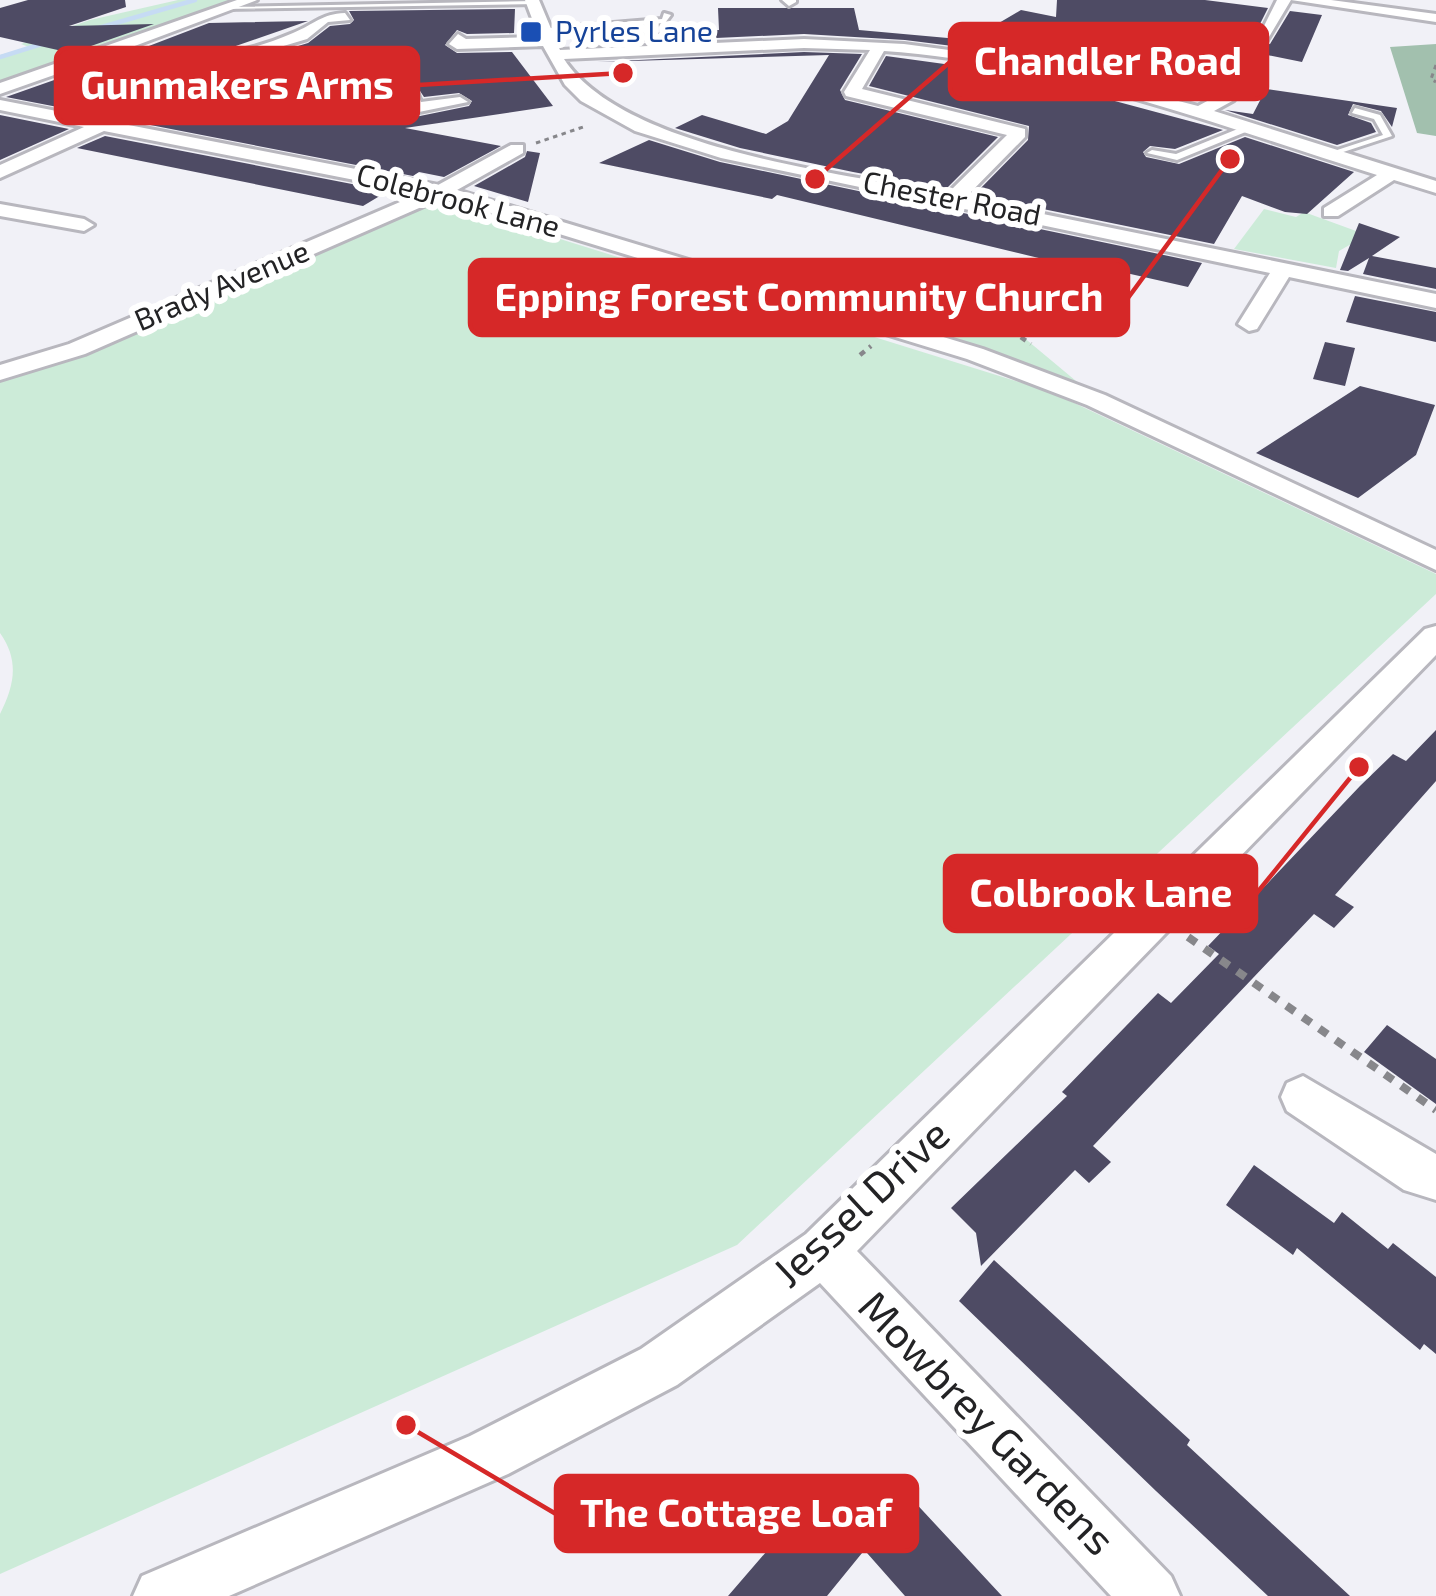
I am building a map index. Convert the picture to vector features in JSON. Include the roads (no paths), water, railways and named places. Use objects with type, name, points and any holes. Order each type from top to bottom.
[{"type":"street","points":[[0,89],[250,0]]},
{"type":"street","points":[[1261,39],[1284,0]]},
{"type":"street","points":[[1298,0],[1436,18]]},
{"type":"street","points":[[1347,0],[1383,11]]},
{"type":"street","name":"Chester Road","points":[[532,2],[571,82],[641,127],[727,154],[1436,301]]},
{"type":"street","points":[[211,64],[229,51],[292,40],[318,27],[324,18],[345,17]]},
{"type":"street","points":[[1011,64],[1062,32]]},
{"type":"street","points":[[455,45],[769,40],[880,46],[1011,64],[1436,187]]},
{"type":"street","points":[[880,46],[852,92],[1019,133],[953,199]]},
{"type":"street","points":[[106,51],[162,63],[211,64],[253,85],[355,81],[357,90],[410,93],[414,108],[460,102]]},
{"type":"street","points":[[1196,114],[1228,96],[1242,73]]},
{"type":"street","name":"Colebrook Lane","points":[[0,104],[441,191],[975,354],[1096,400],[1436,562]]},
{"type":"street","points":[[0,172],[100,126]]},
{"type":"street","name":"Brady Avenue","points":[[0,373],[76,349],[441,191],[525,147]]},
{"type":"street","points":[[1331,212],[1391,174]]},
{"type":"street","points":[[0,210],[84,225]]},
{"type":"street","points":[[1249,324],[1284,267]]},
{"type":"street","name":"Jessel Drive","points":[[161,1596],[489,1455],[659,1367],[823,1251],[1436,636]]},
{"type":"street","points":[[1303,1097],[1420,1174],[1436,1177]]},
{"type":"street","name":"Mowbrey Gardens","points":[[823,1251],[1151,1596]]},
{"type":"lane","points":[[228,9],[532,2]]},
{"type":"lane","points":[[549,42],[665,21],[667,15]]},
{"type":"lane","points":[[1331,155],[1388,136],[1378,116],[1355,111]]},
{"type":"lane","points":[[1152,153],[1178,157],[1245,129]]},
{"type":"waterway","points":[[95,29],[195,0]]},
{"type":"waterway","points":[[0,57],[48,42]]},
{"type":"place","name":"Pyrles Lane","points":[[531,32]]},
{"type":"place","name":"Gunmakers Arms","points":[[623,73]]},
{"type":"place","name":"Epping Forest Community Church","points":[[1230,159]]},
{"type":"place","name":"Chandler Road","points":[[815,179]]},
{"type":"place","name":"Colbrook Lane","points":[[1359,767]]},
{"type":"place","name":"The Cottage Loaf","points":[[406,1425]]}]
